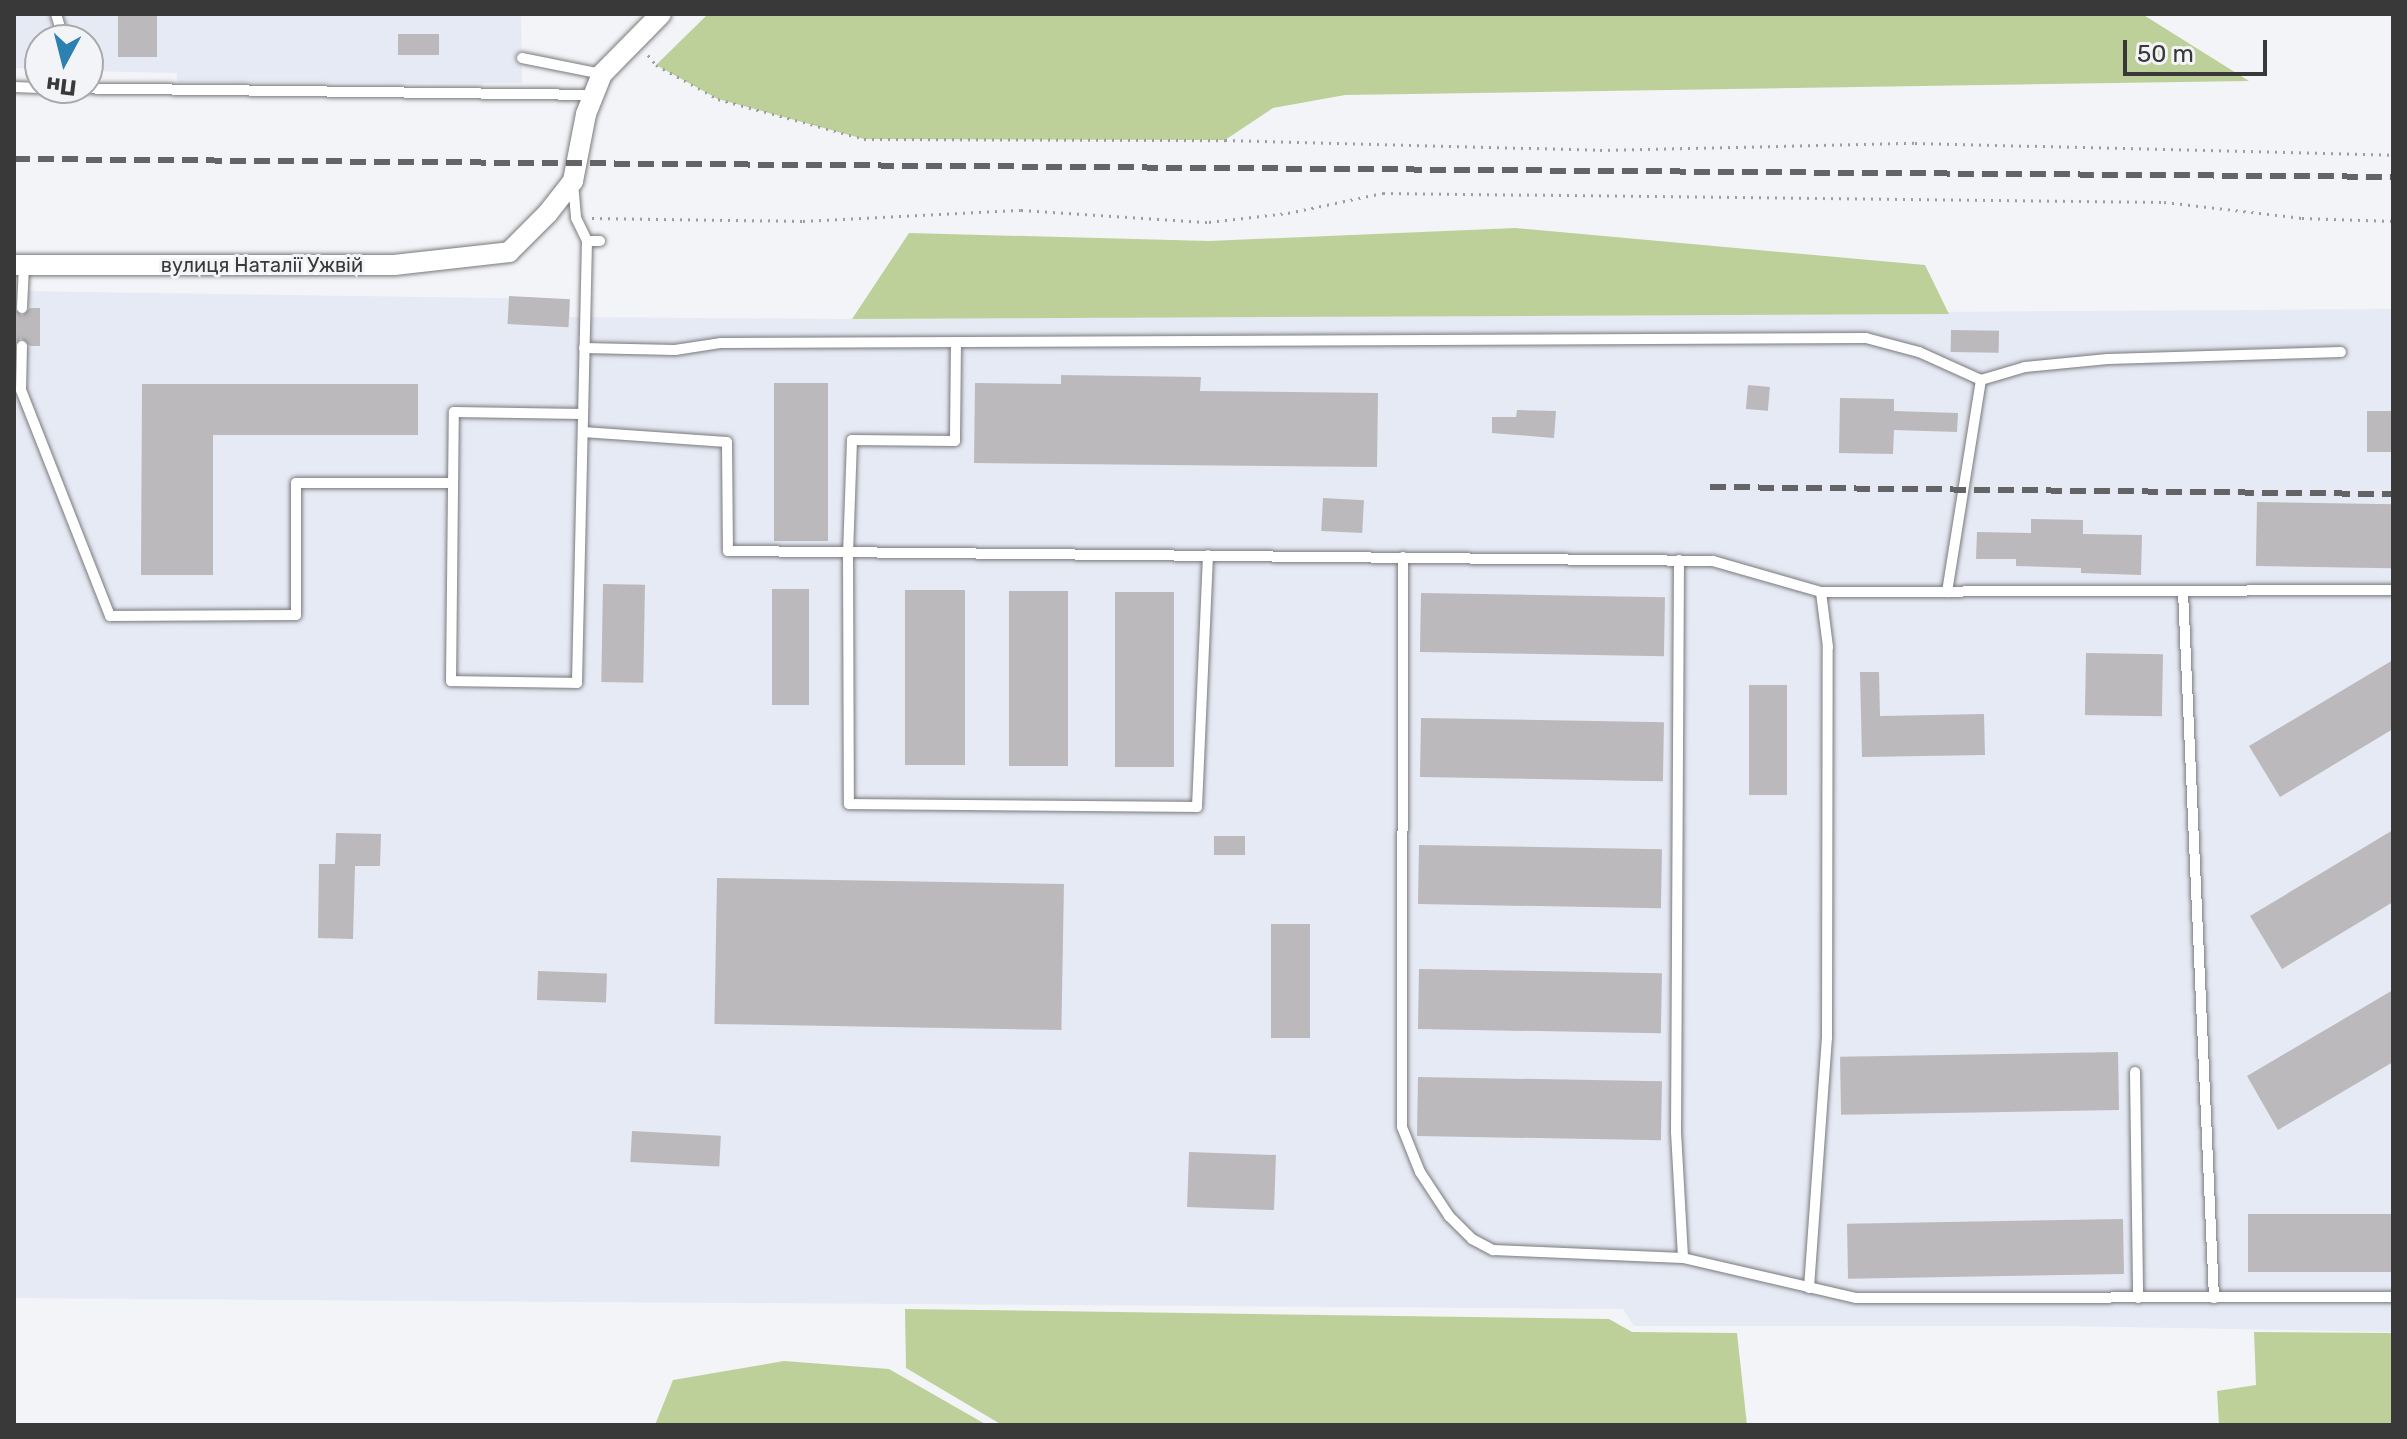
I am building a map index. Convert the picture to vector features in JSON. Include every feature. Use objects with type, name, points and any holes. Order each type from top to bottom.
[{"type":"street","points":[[573,181],[586,114],[602,74],[661,14]]},
{"type":"street","name":"вулиця Наталії Ужвій","points":[[19,265],[394,265],[509,252],[548,213],[573,181]]},
{"type":"lane","points":[[522,58],[602,74]]},
{"type":"lane","points":[[104,88],[594,95]]},
{"type":"lane","points":[[573,181],[576,218],[587,241],[577,683],[451,681],[454,412],[583,414]]},
{"type":"lane","points":[[587,241],[600,241]]},
{"type":"lane","points":[[19,265],[22,308]]},
{"type":"lane","points":[[584,348],[675,350],[721,343],[1866,338],[1919,352],[1981,380],[2025,367],[2108,359],[2341,352]]},
{"type":"lane","points":[[956,342],[955,441],[852,440],[848,552],[849,804],[1197,807],[1208,555]]},
{"type":"lane","points":[[22,346],[21,390],[110,616],[296,615],[296,483],[453,483]]},
{"type":"lane","points":[[1947,592],[1981,380]]},
{"type":"lane","points":[[583,432],[727,442],[728,551],[1713,561],[1821,592],[2393,590]]},
{"type":"lane","points":[[1403,557],[1402,1127],[1420,1172],[1449,1216],[1472,1239],[1493,1250],[1683,1258],[1856,1298],[2393,1297]]},
{"type":"lane","points":[[1679,560],[1676,1132],[1683,1258]]},
{"type":"lane","points":[[2183,591],[2214,1298]]},
{"type":"lane","points":[[1809,1288],[1827,1038],[1828,647],[1821,592]]},
{"type":"lane","points":[[2135,1072],[2138,1298]]},
{"type":"path","points":[[656,65],[718,99],[864,139],[1225,140],[1600,150],[1915,143],[2393,155]]},
{"type":"path","points":[[576,218],[803,221],[1021,210],[1209,222],[1288,213],[1383,193],[2164,202],[2302,218],[2393,221]]},
{"type":"shaded area","points":[[14,14],[521,14],[522,83],[177,82],[177,73],[104,71],[104,24],[24,24],[24,68],[14,68]]},
{"type":"shaded area","points":[[14,291],[570,299],[570,317],[852,319],[2393,309],[2393,1332],[2062,1326],[1634,1326],[1623,1309],[14,1298]]},
{"type":"green space","points":[[708,14],[2142,14],[2249,81],[1345,95],[1273,108],[1225,140],[864,139],[718,99],[656,65]]},
{"type":"green space","points":[[1515,228],[1925,265],[1949,314],[852,319],[909,233],[1209,241]]},
{"type":"green space","points":[[905,1309],[1609,1319],[1632,1332],[1737,1333],[1747,1425],[1002,1425],[906,1368]]},
{"type":"green space","points":[[2254,1332],[2393,1333],[2393,1425],[2219,1425],[2217,1391],[2256,1385]]},
{"type":"green space","points":[[784,1361],[889,1369],[987,1425],[655,1425],[673,1380]]},
{"type":"building","points":[[118,14],[157,14],[157,57],[118,57]]},
{"type":"building","points":[[398,34],[439,34],[439,55],[398,55]]},
{"type":"building","points":[[509,296],[570,299],[568,327],[508,324]]},
{"type":"building","points":[[14,308],[22,316],[30,308],[40,308],[40,346],[30,346],[21,338],[14,346]]},
{"type":"building","points":[[1951,330],[1999,331],[1999,353],[1951,352]]},
{"type":"building","points":[[1061,375],[1201,377],[1200,391],[1378,393],[1377,467],[974,463],[975,383],[1061,384]]},
{"type":"building","points":[[774,383],[828,383],[828,541],[774,541]]},
{"type":"building","points":[[142,384],[418,384],[418,435],[213,435],[213,575],[141,575]]},
{"type":"building","points":[[1748,385],[1770,387],[1768,411],[1746,409]]},
{"type":"building","points":[[1840,398],[1894,399],[1894,411],[1958,413],[1957,432],[1894,430],[1893,454],[1839,453]]},
{"type":"building","points":[[1517,410],[1556,411],[1554,438],[1492,433],[1492,417],[1516,417]]},
{"type":"building","points":[[2367,411],[2393,411],[2393,452],[2367,452]]},
{"type":"building","points":[[1323,498],[1364,500],[1362,533],[1321,531]]},
{"type":"building","points":[[2257,502],[2393,504],[2392,568],[2256,566]]},
{"type":"building","points":[[2031,519],[2083,520],[2083,534],[2142,535],[2141,575],[2081,573],[2081,568],[2016,566],[2016,559],[1976,559],[1977,532],[2031,533]]},
{"type":"building","points":[[603,584],[645,585],[643,683],[601,682]]},
{"type":"building","points":[[772,589],[809,589],[809,705],[772,705]]},
{"type":"building","points":[[905,590],[965,590],[965,765],[905,765]]},
{"type":"building","points":[[1009,591],[1068,591],[1068,766],[1009,766]]},
{"type":"building","points":[[1115,592],[1174,592],[1174,767],[1115,767]]},
{"type":"building","points":[[1421,593],[1665,597],[1664,656],[1420,652]]},
{"type":"building","points":[[2086,653],[2163,654],[2162,716],[2085,715]]},
{"type":"building","points":[[2393,660],[2393,729],[2280,797],[2249,746]]},
{"type":"building","points":[[1860,672],[1879,672],[1880,716],[1984,714],[1985,755],[1862,757]]},
{"type":"building","points":[[1749,685],[1787,685],[1787,795],[1749,795]]},
{"type":"building","points":[[1421,718],[1664,722],[1663,781],[1420,777]]},
{"type":"building","points":[[2393,830],[2393,902],[2282,969],[2250,916]]},
{"type":"building","points":[[336,833],[381,834],[380,866],[355,866],[353,939],[318,938],[319,864],[335,864]]},
{"type":"building","points":[[1214,836],[1245,836],[1245,855],[1214,855]]},
{"type":"building","points":[[1419,845],[1662,849],[1661,908],[1418,904]]},
{"type":"building","points":[[717,878],[1064,884],[1061,1030],[714,1024]]},
{"type":"building","points":[[1271,924],[1310,924],[1310,1038],[1271,1038]]},
{"type":"building","points":[[1419,969],[1662,973],[1661,1033],[1418,1029]]},
{"type":"building","points":[[538,971],[607,973],[606,1002],[537,1000]]},
{"type":"building","points":[[2393,990],[2393,1062],[2278,1130],[2247,1076]]},
{"type":"building","points":[[2118,1052],[2119,1110],[1841,1115],[1840,1057]]},
{"type":"building","points":[[1418,1077],[1662,1081],[1661,1140],[1417,1136]]},
{"type":"building","points":[[632,1131],[721,1136],[719,1167],[630,1162]]},
{"type":"building","points":[[1189,1152],[1276,1155],[1274,1210],[1187,1207]]},
{"type":"building","points":[[2248,1214],[2393,1214],[2393,1272],[2248,1272]]},
{"type":"building","points":[[2123,1219],[2124,1274],[1848,1279],[1847,1224]]},
{"type":"railway","points":[[14,159],[2393,177]]},
{"type":"railway","points":[[1710,487],[2393,494]]}]
